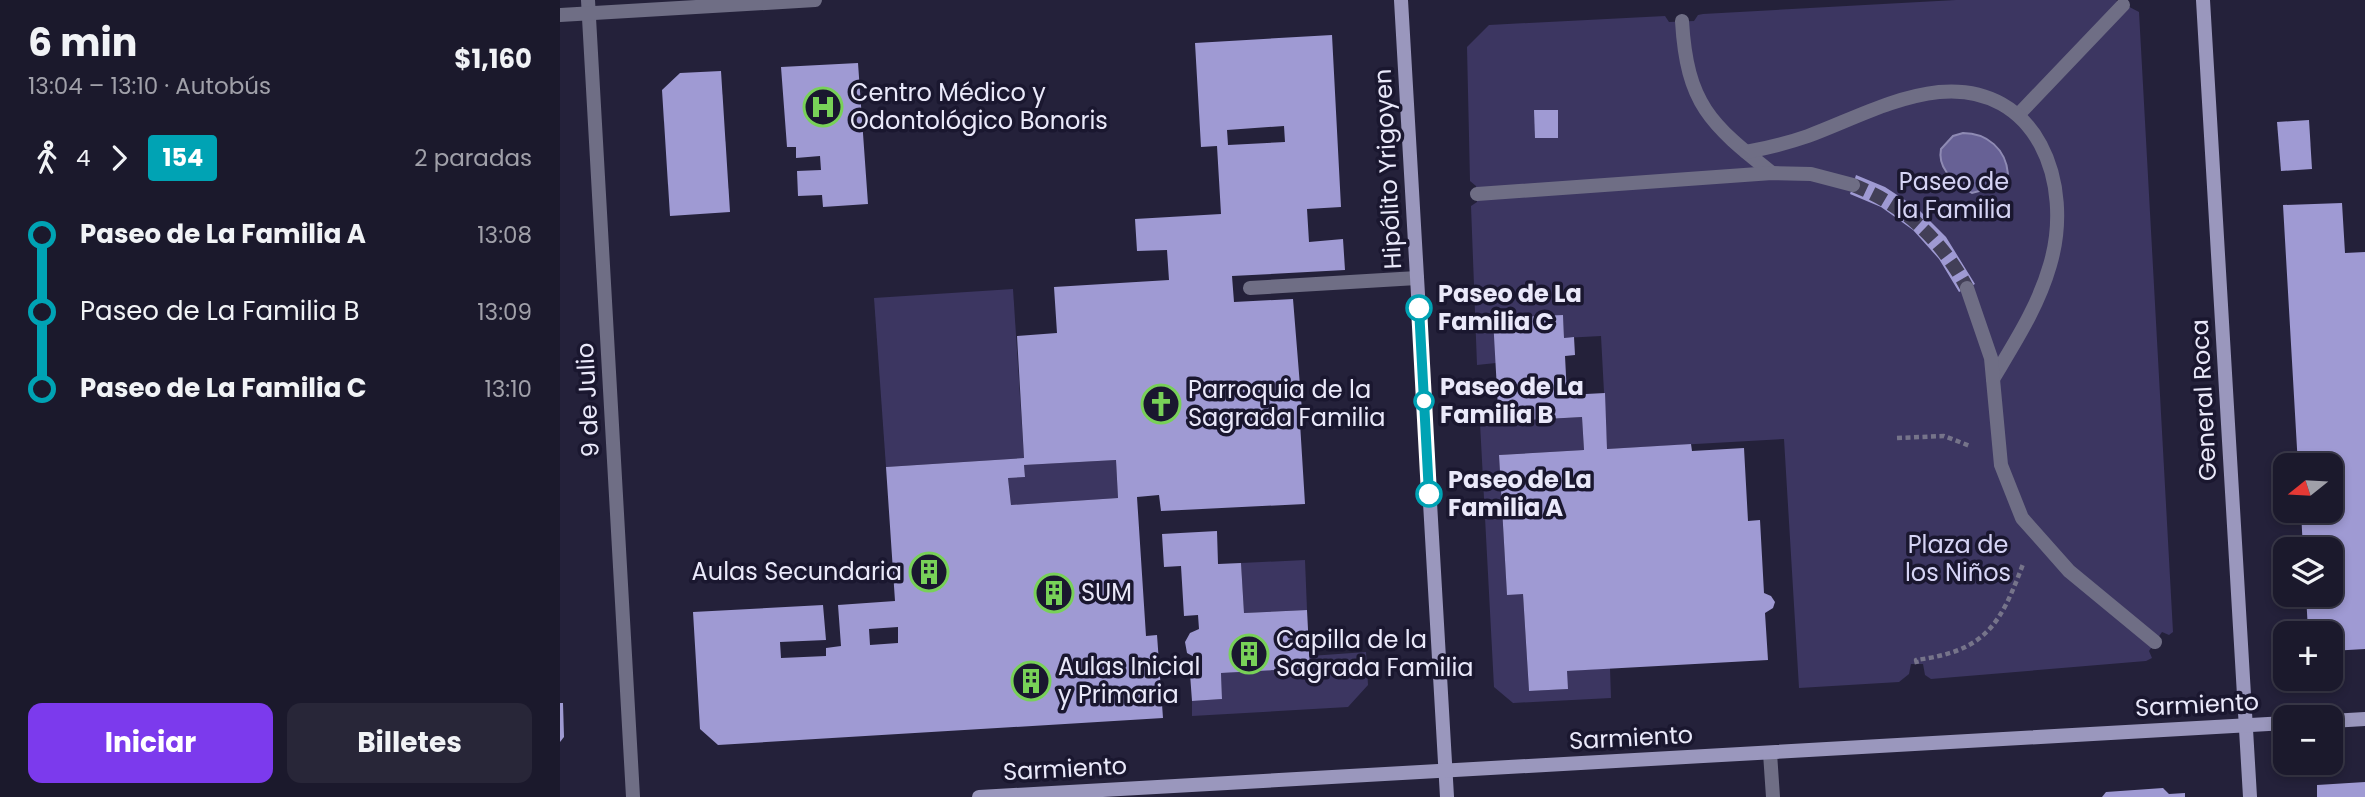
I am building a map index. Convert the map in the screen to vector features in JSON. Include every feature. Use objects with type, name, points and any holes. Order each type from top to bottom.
[{"type":"street","points":[[560,15],[588,7],[815,0]]},
{"type":"street","name":"Hipólito Yrigoyen","points":[[1401,0],[1447,797]]},
{"type":"street","name":"General Roca","points":[[2203,0],[2250,797]]},
{"type":"street","points":[[2018,115],[2123,5]]},
{"type":"street","name":"9 de Julio","points":[[588,7],[633,797]]},
{"type":"street","points":[[1682,22],[1685,62],[1697,98],[1717,126],[1772,173]]},
{"type":"street","points":[[1746,152],[1798,139],[1901,100],[1940,92],[1992,99],[2018,115],[2040,141],[2047,158],[2056,199],[2055,240],[2051,262],[2036,305],[1993,379]]},
{"type":"street","points":[[1477,194],[1772,173],[1811,174],[1853,185]]},
{"type":"street","points":[[1250,288],[1417,278]]},
{"type":"street","points":[[1967,288],[1985,336],[1993,379],[1994,425],[2001,465],[2014,502],[2034,534],[2069,571],[2155,642]]},
{"type":"street","points":[[2343,720],[2365,719]]},
{"type":"street","name":"Sarmiento","points":[[979,797],[2273,724]]},
{"type":"street","points":[[1770,752],[1773,797]]},
{"type":"path","points":[[1897,439],[1925,436],[1952,438],[2001,465]]},
{"type":"path","points":[[1917,664],[1916,660],[1966,648],[1988,633],[2011,598],[2034,534]]},
{"type":"green space","name":"Paseo de la Familia","points":[[1956,0],[2116,0],[2139,12],[2173,632],[2169,635],[2162,632],[2149,651],[2152,658],[2146,661],[1931,679],[1925,675],[1923,664],[1911,664],[1909,674],[1899,682],[1799,688],[1784,439],[1607,449],[1601,336],[1564,338],[1563,315],[1496,363],[1477,365],[1471,206],[1477,202],[1476,186],[1470,181],[1467,47],[1489,25],[1665,16],[1669,22],[1694,21],[1698,15],[1703,14]]},
{"type":"green space","points":[[1013,289],[1024,458],[886,467],[874,298]]},
{"type":"green space","points":[[1582,417],[1584,450],[1499,455],[1507,594],[1523,594],[1529,691],[1567,689],[1567,671],[1610,668],[1611,698],[1513,703],[1494,687],[1480,423]]},
{"type":"green space","points":[[1116,460],[1118,498],[1011,505],[1008,478],[1025,477],[1024,465]]},
{"type":"green space","points":[[1305,560],[1307,610],[1244,613],[1241,563]]},
{"type":"green space","points":[[1366,652],[1368,685],[1348,707],[1192,716],[1192,701],[1222,699],[1221,673],[1309,668],[1310,656]]},
{"type":"shaded area","points":[[1963,133],[1987,139],[2004,157],[2008,174],[1998,186],[1972,193],[1954,180],[1945,169],[1941,149],[1953,136]]},
{"type":"building","points":[[1332,35],[1341,207],[1307,209],[1309,242],[1343,239],[1345,270],[1232,276],[1234,302],[1293,299],[1303,423],[1300,423],[1305,504],[1161,511],[1159,495],[1137,497],[1146,636],[1157,635],[1163,718],[718,745],[700,729],[693,612],[823,605],[826,640],[780,642],[781,658],[826,656],[826,648],[841,646],[838,605],[895,601],[886,467],[1024,458],[1017,336],[1057,333],[1054,287],[1169,280],[1167,250],[1137,251],[1135,219],[1221,214],[1217,146],[1201,147],[1195,43]],"holes":[[[1284,126],[1285,142],[1228,145],[1227,130]],[[1116,460],[1118,498],[1011,505],[1008,478],[1025,477],[1024,465]],[[898,627],[898,643],[870,645],[869,629]]]},
{"type":"building","name":"Centro Médico y Odontológico Bonoris","points":[[858,63],[868,204],[823,207],[822,195],[798,196],[797,171],[821,170],[820,156],[796,158],[796,147],[787,147],[781,67]]},
{"type":"building","points":[[721,71],[730,212],[670,216],[662,90],[680,73]]},
{"type":"building","points":[[1534,110],[1558,110],[1558,138],[1535,138]]},
{"type":"building","points":[[2309,120],[2312,169],[2281,171],[2277,122]]},
{"type":"building","points":[[1856,175],[1885,187],[1917,208],[1946,237],[1975,284],[1959,292],[1939,259],[1913,230],[1881,207],[1850,194]]},
{"type":"building","points":[[2342,203],[2345,253],[2365,252],[2365,649],[2343,650],[2343,621],[2307,621],[2307,607],[2343,607],[2343,537],[2302,537],[2302,523],[2343,523],[2343,453],[2297,453],[2283,205]]},
{"type":"building","points":[[1563,315],[1564,338],[1574,337],[1575,355],[1565,356],[1567,395],[1605,393],[1607,449],[1691,444],[1692,451],[1744,448],[1748,521],[1760,520],[1764,593],[1771,596],[1775,602],[1773,608],[1765,613],[1768,660],[1567,671],[1568,689],[1529,691],[1523,594],[1507,595],[1499,455],[1584,450],[1582,417],[1512,421],[1511,408],[1498,408],[1493,318]]},
{"type":"building","name":"Capilla de la Sagrada Familia","points":[[1217,531],[1218,564],[1241,563],[1244,613],[1307,610],[1310,668],[1221,673],[1222,699],[1192,701],[1190,674],[1201,674],[1200,660],[1187,653],[1185,642],[1190,633],[1199,629],[1198,615],[1184,616],[1181,566],[1164,567],[1162,534]]},
{"type":"building","points":[[560,703],[563,703],[564,737],[560,742]]},
{"type":"building","points":[[2365,782],[2365,797],[2317,797],[2317,785]]},
{"type":"building","points":[[2163,788],[2169,794],[2185,793],[2185,797],[2102,797],[2106,792]]},
{"type":"tunnel","points":[[1853,185],[1905,213],[1933,239],[1967,288]]},
{"type":"bus line","name":"154","points":[[1419,308],[1429,494]]},
{"type":"place","name":"Centro Médico y Odontológico Bonoris","points":[[823,107]]},
{"type":"place","name":"Paseo de La Familia C","points":[[1419,308]]},
{"type":"place","name":"Paseo de La Familia B","points":[[1424,401]]},
{"type":"place","name":"Parroquia de la Sagrada Familia","points":[[1161,404]]},
{"type":"place","name":"Paseo de La Familia A","points":[[1429,494]]},
{"type":"place","name":"Aulas Secundaria","points":[[929,572]]},
{"type":"place","name":"SUM","points":[[1054,593]]},
{"type":"place","name":"Capilla de la Sagrada Familia","points":[[1249,654]]},
{"type":"place","name":"Aulas Inicial y Primaria","points":[[1031,681]]},
{"type":"park label","name":"Plaza de los Niños","points":[[1958,559]]}]
